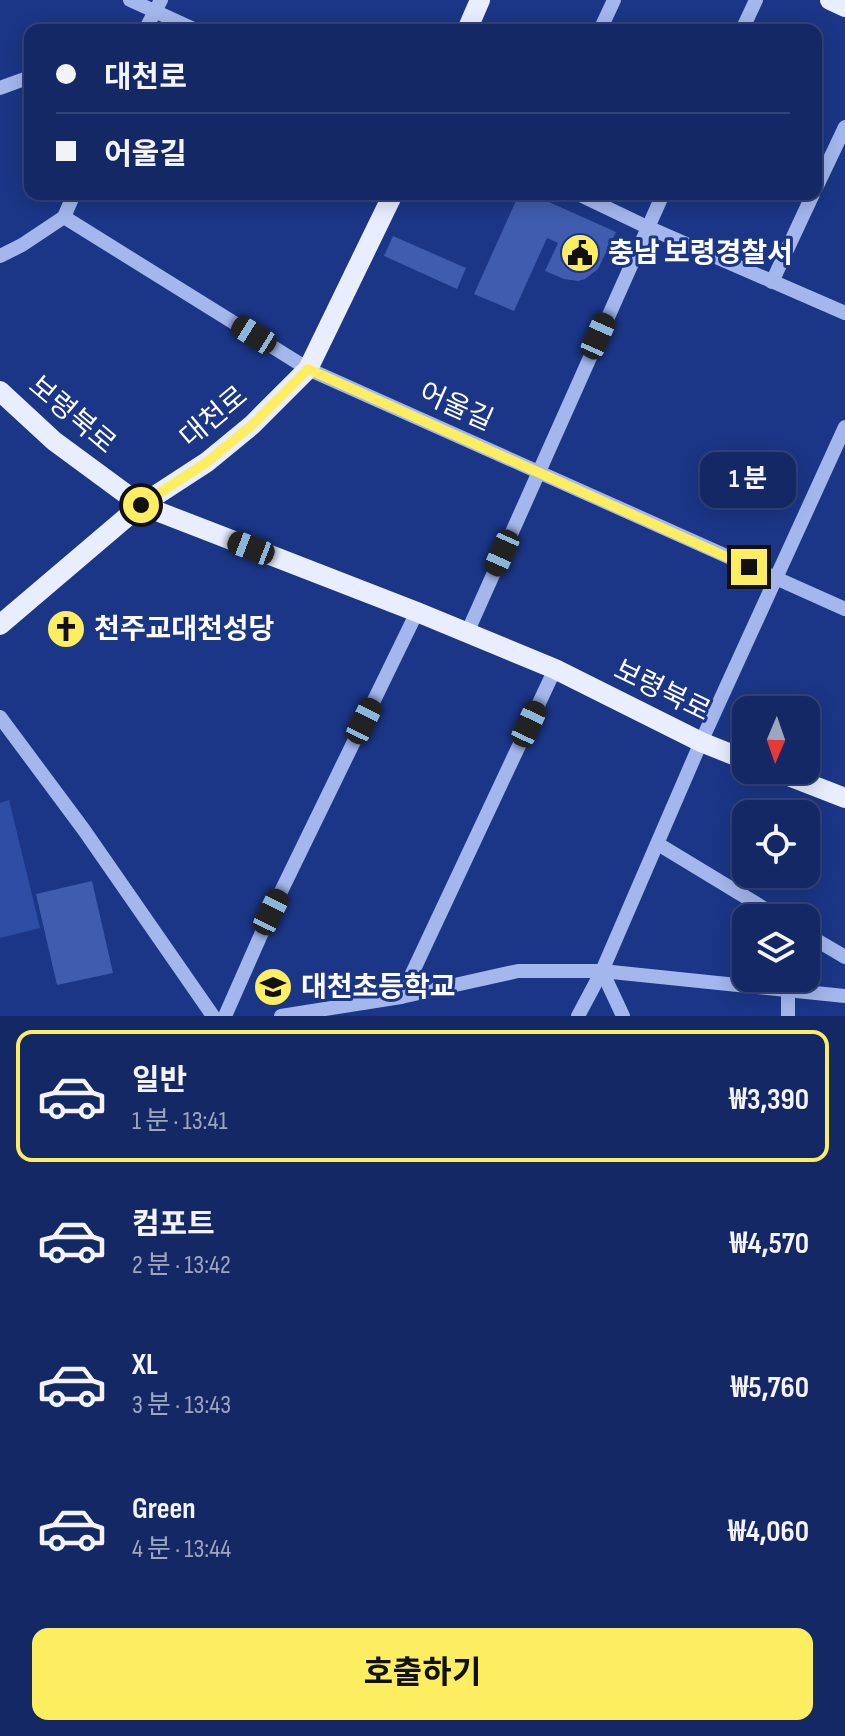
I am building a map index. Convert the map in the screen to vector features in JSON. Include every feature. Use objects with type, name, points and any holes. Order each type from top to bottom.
[{"type":"main road","points":[[470,24],[480,0]]},
{"type":"main road","points":[[830,0],[845,7]]},
{"type":"main road","name":"대천로","points":[[0,625],[141,505],[207,462],[252,425],[308,369],[390,200]]},
{"type":"main road","name":"보령북로","points":[[0,391],[54,441],[141,505],[555,669],[732,754]]},
{"type":"main road","points":[[809,784],[845,798]]},
{"type":"street","points":[[130,0],[158,6],[186,24]]},
{"type":"street","points":[[603,24],[614,0]]},
{"type":"street","points":[[745,24],[756,0]]},
{"type":"street","points":[[148,24],[158,6]]},
{"type":"street","points":[[0,88],[24,79]]},
{"type":"street","points":[[822,175],[845,127]]},
{"type":"street","points":[[0,256],[64,217],[71,200]]},
{"type":"street","points":[[591,200],[845,313]]},
{"type":"street","points":[[467,633],[660,200]]},
{"type":"street","points":[[772,282],[810,200]]},
{"type":"street","name":"어울길","points":[[64,217],[308,369],[845,609]]},
{"type":"street","points":[[578,1016],[602,971],[701,742],[845,427]]},
{"type":"street","points":[[225,1016],[271,912],[417,612]]},
{"type":"street","points":[[401,997],[555,669]]},
{"type":"street","points":[[0,717],[84,830],[213,1016]]},
{"type":"street","points":[[658,844],[757,904]]},
{"type":"street","points":[[820,942],[845,957]]},
{"type":"street","points":[[281,1016],[401,997],[518,971],[602,971],[732,985]]},
{"type":"street","points":[[602,971],[623,1016]]},
{"type":"street","points":[[788,992],[788,1016]]},
{"type":"street","points":[[799,992],[845,996]]},
{"type":"shaded area","points":[[9,800],[40,928],[0,938],[0,803]]},
{"type":"building","name":"충남 보령경찰서","points":[[516,200],[544,200],[616,232],[598,269],[578,281],[545,271],[558,243],[547,238],[514,311],[474,294]]},
{"type":"building","points":[[393,236],[466,268],[457,289],[384,256]]},
{"type":"building","points":[[92,881],[113,973],[57,985],[36,894]]},
{"type":"place","name":"충남 보령경찰서","points":[[580,253]]},
{"type":"place","name":"천주교대천성당","points":[[66,629]]},
{"type":"place","name":"대천초등학교","points":[[273,987]]},
{"type":"route","points":[[141,505],[207,462],[252,425],[308,369],[749,567]]}]
